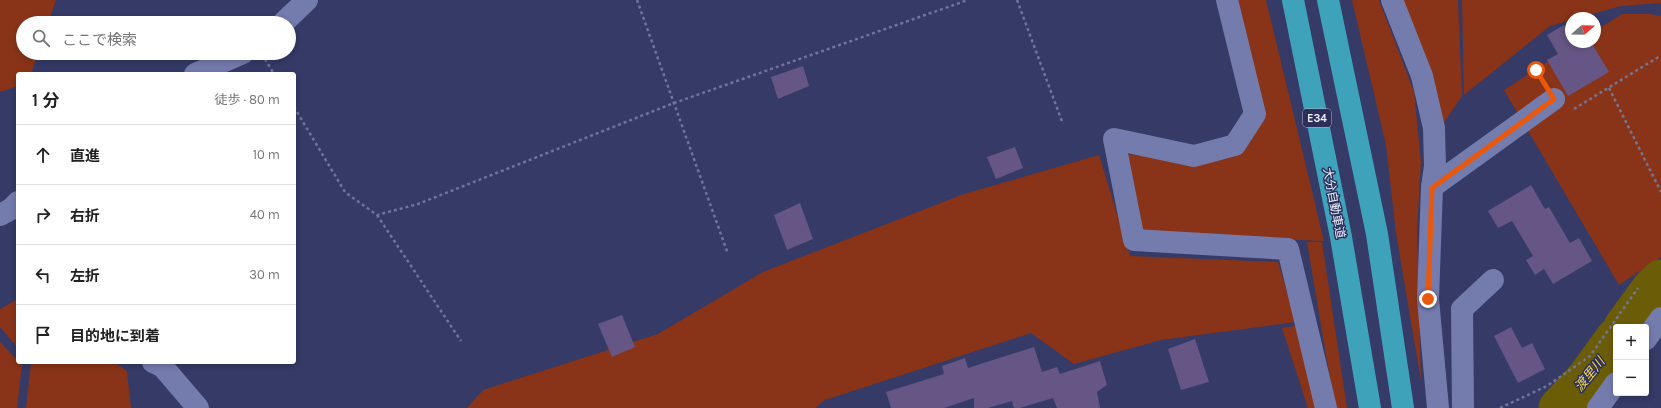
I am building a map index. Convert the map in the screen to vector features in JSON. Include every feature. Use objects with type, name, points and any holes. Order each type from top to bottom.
[{"type":"highway","name":"大分自動車道","points":[[1293,0],[1341,237],[1370,408]]},
{"type":"highway","points":[[1328,0],[1377,234],[1403,408]]},
{"type":"street","points":[[290,16],[307,0]]},
{"type":"street","points":[[1227,0],[1256,114],[1235,145],[1194,156],[1114,139],[1134,240],[1288,250],[1326,408]]},
{"type":"street","points":[[1392,0],[1422,76],[1434,128],[1435,166],[1432,188],[1428,299],[1438,408]]},
{"type":"street","points":[[200,72],[227,60]]},
{"type":"street","points":[[1432,188],[1554,99]]},
{"type":"street","points":[[1463,408],[1462,309],[1493,280]]},
{"type":"street","points":[[1649,335],[1661,318]]},
{"type":"street","points":[[157,364],[163,367],[198,408]]},
{"type":"street","points":[[1598,408],[1613,387]]},
{"type":"path","points":[[637,0],[728,254]]},
{"type":"path","points":[[377,215],[418,204],[674,103],[968,0]]},
{"type":"path","points":[[1017,0],[1063,124]]},
{"type":"path","points":[[1536,70],[1564,116],[1660,56]]},
{"type":"path","points":[[266,60],[273,72]]},
{"type":"path","points":[[1609,88],[1661,192]]},
{"type":"path","points":[[296,109],[345,192],[377,215],[461,341]]},
{"type":"path","points":[[1500,408],[1547,386],[1590,356],[1638,288]]},
{"type":"shaded area","points":[[0,0],[56,0],[50,16],[16,16],[16,60],[36,60],[32,72],[16,72],[16,87],[0,92]]},
{"type":"shaded area","points":[[1233,0],[1266,0],[1324,241],[1142,233],[1127,154],[1194,161],[1263,117]]},
{"type":"shaded area","points":[[1352,0],[1379,0],[1414,92],[1421,162],[1417,229],[1421,381],[1396,233],[1386,145]]},
{"type":"shaded area","points":[[1401,0],[1458,0],[1462,96],[1443,124]]},
{"type":"shaded area","points":[[1462,0],[1661,0],[1661,3],[1621,6],[1600,12],[1565,12],[1565,22],[1550,26],[1464,95]]},
{"type":"shaded area","points":[[1622,14],[1650,14],[1661,16],[1661,257],[1619,285],[1504,90],[1569,48],[1601,48],[1601,27]]},
{"type":"shaded area","points":[[1099,155],[1130,256],[1278,262],[1296,322],[1161,340],[1074,364],[1031,333],[825,400],[815,408],[467,408],[483,390],[658,334],[763,272],[964,194]]},
{"type":"shaded area","points":[[1307,242],[1322,242],[1347,408],[1335,408]]},
{"type":"shaded area","points":[[16,300],[16,346],[0,327],[0,309]]},
{"type":"shaded area","points":[[1301,325],[1321,408],[1308,408],[1282,328]]},
{"type":"shaded area","points":[[0,342],[16,359],[16,364],[22,365],[17,408],[0,408]]},
{"type":"shaded area","points":[[31,364],[117,364],[127,371],[131,408],[26,408]]},
{"type":"building","points":[[1564,25],[1565,48],[1595,48],[1609,72],[1568,96],[1547,60],[1558,54],[1547,35]]},
{"type":"building","points":[[803,66],[809,86],[778,99],[771,77]]},
{"type":"building","points":[[1015,147],[1023,168],[996,179],[987,157]]},
{"type":"building","points":[[1531,185],[1545,209],[1549,207],[1570,243],[1579,238],[1592,261],[1553,284],[1544,269],[1535,275],[1526,260],[1533,256],[1512,221],[1498,228],[1488,211]]},
{"type":"building","points":[[800,203],[813,239],[787,250],[774,215]]},
{"type":"building","points":[[622,315],[635,347],[612,357],[598,324]]},
{"type":"building","points":[[1511,327],[1522,348],[1532,343],[1545,369],[1518,383],[1494,336]]},
{"type":"building","points":[[1195,339],[1209,382],[1181,390],[1168,349]]},
{"type":"building","points":[[1034,347],[1042,372],[1057,367],[1060,374],[1100,361],[1107,385],[1097,392],[1100,408],[1057,408],[1053,398],[1020,408],[1014,408],[1012,401],[988,408],[974,408],[974,398],[944,408],[891,408],[886,392],[944,374],[942,366],[965,358],[968,368]]},
{"type":"waterway","name":"渡里川","points":[[1626,324],[1651,290],[1661,280]]},
{"type":"waterway","name":"渡里川","points":[[1559,408],[1587,378],[1613,342]]},
{"type":"route","points":[[1428,299],[1432,188],[1554,99],[1536,70]]}]
